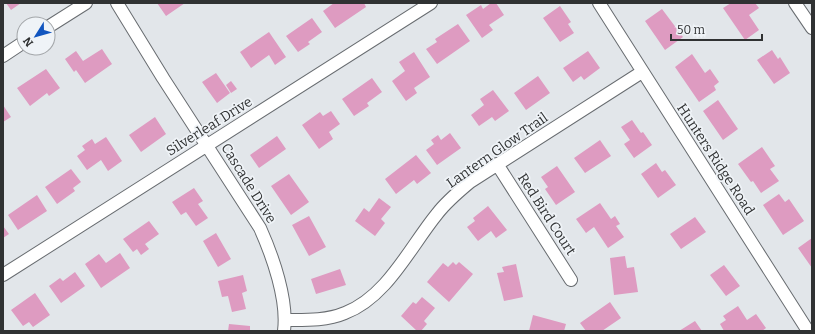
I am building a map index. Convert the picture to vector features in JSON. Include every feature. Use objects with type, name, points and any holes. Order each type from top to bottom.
[{"type":"street","points":[[56,22],[86,3]]},
{"type":"street","name":"Cascade Drive","points":[[117,3],[163,78],[260,228],[275,266],[282,300],[284,326]]},
{"type":"street","name":"Silverleaf Drive","points":[[3,275],[430,3]]},
{"type":"street","name":"Hunters Ridge Road","points":[[598,3],[808,331]]},
{"type":"street","points":[[795,3],[812,28]]},
{"type":"street","points":[[3,56],[16,47]]},
{"type":"street","name":"Lantern Glow Trail","points":[[284,326],[309,320],[327,318],[345,313],[360,306],[388,281],[438,212],[453,196],[470,182],[497,164],[642,72]]},
{"type":"street","name":"Red Bird Court","points":[[497,164],[571,280]]},
{"type":"building","points":[[6,3],[21,3],[11,10]]},
{"type":"building","points":[[157,3],[185,3],[166,16]]},
{"type":"building","points":[[334,3],[364,3],[366,7],[335,28],[323,11]]},
{"type":"building","points":[[491,3],[496,3],[504,15],[489,25],[493,30],[482,38],[466,15],[481,5],[483,9]]},
{"type":"building","points":[[731,3],[755,3],[759,8],[749,15],[759,30],[745,40],[723,8]]},
{"type":"building","points":[[560,6],[571,22],[568,24],[574,33],[560,42],[543,18]]},
{"type":"building","points":[[662,9],[683,37],[665,50],[645,21]]},
{"type":"building","points":[[312,18],[322,32],[308,42],[310,44],[298,52],[286,36]]},
{"type":"building","points":[[458,24],[470,41],[437,64],[426,49],[437,42],[435,39]]},
{"type":"building","points":[[269,32],[286,57],[275,65],[269,55],[251,68],[240,52]]},
{"type":"building","points":[[102,49],[112,64],[85,83],[76,70],[74,72],[65,59],[76,51],[83,61]]},
{"type":"building","points":[[772,50],[778,59],[780,57],[790,73],[774,84],[757,60]]},
{"type":"building","points":[[588,51],[600,68],[584,80],[581,76],[573,82],[563,68]]},
{"type":"building","points":[[414,52],[430,77],[414,88],[417,93],[406,101],[392,81],[405,71],[399,62]]},
{"type":"building","points":[[692,54],[705,73],[710,69],[719,82],[714,86],[716,90],[699,102],[675,67]]},
{"type":"building","points":[[46,69],[60,88],[49,96],[47,93],[30,106],[17,88]]},
{"type":"building","points":[[216,73],[230,93],[217,103],[202,82]]},
{"type":"building","points":[[538,76],[550,93],[526,110],[514,93]]},
{"type":"building","points":[[372,78],[382,92],[367,103],[369,106],[354,116],[342,99]]},
{"type":"building","points":[[231,81],[237,89],[231,93],[226,85]]},
{"type":"building","points":[[493,90],[509,111],[495,121],[492,117],[479,126],[471,115],[484,105],[480,99]]},
{"type":"building","points":[[718,100],[738,129],[723,140],[703,111]]},
{"type":"building","points":[[3,105],[11,117],[3,122]]},
{"type":"building","points":[[331,111],[340,124],[329,132],[333,139],[319,149],[302,125],[320,112],[323,116]]},
{"type":"building","points":[[155,117],[166,134],[141,152],[129,135]]},
{"type":"building","points":[[632,120],[652,145],[634,158],[624,144],[630,140],[621,127]]},
{"type":"building","points":[[450,133],[461,148],[437,165],[426,150],[434,144],[431,140],[438,135],[441,140]]},
{"type":"building","points":[[277,136],[286,149],[259,168],[250,155]]},
{"type":"building","points":[[106,137],[122,161],[108,171],[101,160],[87,170],[77,156],[85,150],[82,146],[92,139],[95,144]]},
{"type":"building","points":[[600,140],[611,156],[585,173],[574,158]]},
{"type":"building","points":[[762,147],[775,166],[770,169],[779,181],[761,193],[738,164]]},
{"type":"building","points":[[416,155],[431,173],[417,184],[414,180],[396,194],[385,179]]},
{"type":"building","points":[[656,163],[662,172],[665,170],[676,185],[658,198],[641,174]]},
{"type":"building","points":[[557,166],[575,192],[556,205],[545,189],[548,187],[541,177]]},
{"type":"building","points":[[71,169],[81,182],[73,188],[75,191],[57,204],[45,187]]},
{"type":"building","points":[[289,174],[309,202],[291,215],[271,186]]},
{"type":"building","points":[[194,188],[203,201],[198,204],[208,218],[196,226],[186,212],[181,215],[172,202]]},
{"type":"building","points":[[779,194],[785,202],[789,199],[804,221],[783,235],[763,205]]},
{"type":"building","points":[[37,195],[47,211],[18,230],[8,215]]},
{"type":"building","points":[[379,198],[391,207],[381,219],[385,223],[375,236],[355,221],[364,208],[369,212]]},
{"type":"building","points":[[600,203],[611,219],[615,216],[620,224],[616,226],[624,237],[608,248],[594,227],[586,233],[576,219]]},
{"type":"building","points":[[488,206],[507,230],[496,238],[491,231],[478,241],[467,227],[475,221],[473,218]]},
{"type":"building","points":[[309,216],[326,247],[309,256],[292,225]]},
{"type":"building","points":[[695,217],[706,232],[681,249],[670,234]]},
{"type":"building","points":[[149,221],[159,234],[145,244],[149,249],[141,255],[137,249],[133,252],[123,239]]},
{"type":"building","points":[[3,226],[9,234],[3,238]]},
{"type":"building","points":[[216,233],[231,259],[218,267],[203,241]]},
{"type":"building","points":[[812,238],[812,268],[798,248]]},
{"type":"building","points":[[120,253],[130,268],[101,288],[85,264],[99,254],[106,263]]},
{"type":"building","points":[[625,256],[627,268],[634,267],[638,292],[614,295],[610,258]]},
{"type":"building","points":[[453,262],[456,265],[459,262],[473,274],[449,302],[427,282],[443,263],[448,267]]},
{"type":"building","points":[[516,264],[523,297],[504,301],[497,273],[504,272],[502,267]]},
{"type":"building","points":[[724,265],[740,286],[726,296],[710,275]]},
{"type":"building","points":[[340,269],[346,285],[316,294],[311,279]]},
{"type":"building","points":[[75,272],[85,286],[61,303],[49,286],[60,278],[63,281]]},
{"type":"building","points":[[243,275],[247,291],[242,293],[246,309],[232,312],[228,296],[222,297],[218,281]]},
{"type":"building","points":[[35,293],[50,315],[33,327],[29,322],[23,326],[11,310]]},
{"type":"building","points":[[422,297],[435,308],[424,321],[427,324],[421,331],[417,331],[401,316],[413,302],[416,304]]},
{"type":"building","points":[[610,302],[621,318],[602,331],[586,331],[580,323]]},
{"type":"building","points":[[738,306],[747,320],[756,314],[766,328],[762,331],[724,331],[720,324],[726,320],[723,316]]},
{"type":"building","points":[[533,315],[566,324],[564,331],[529,331]]},
{"type":"building","points":[[695,321],[702,331],[679,331]]},
{"type":"building","points":[[229,324],[250,326],[250,331],[228,331]]}]
